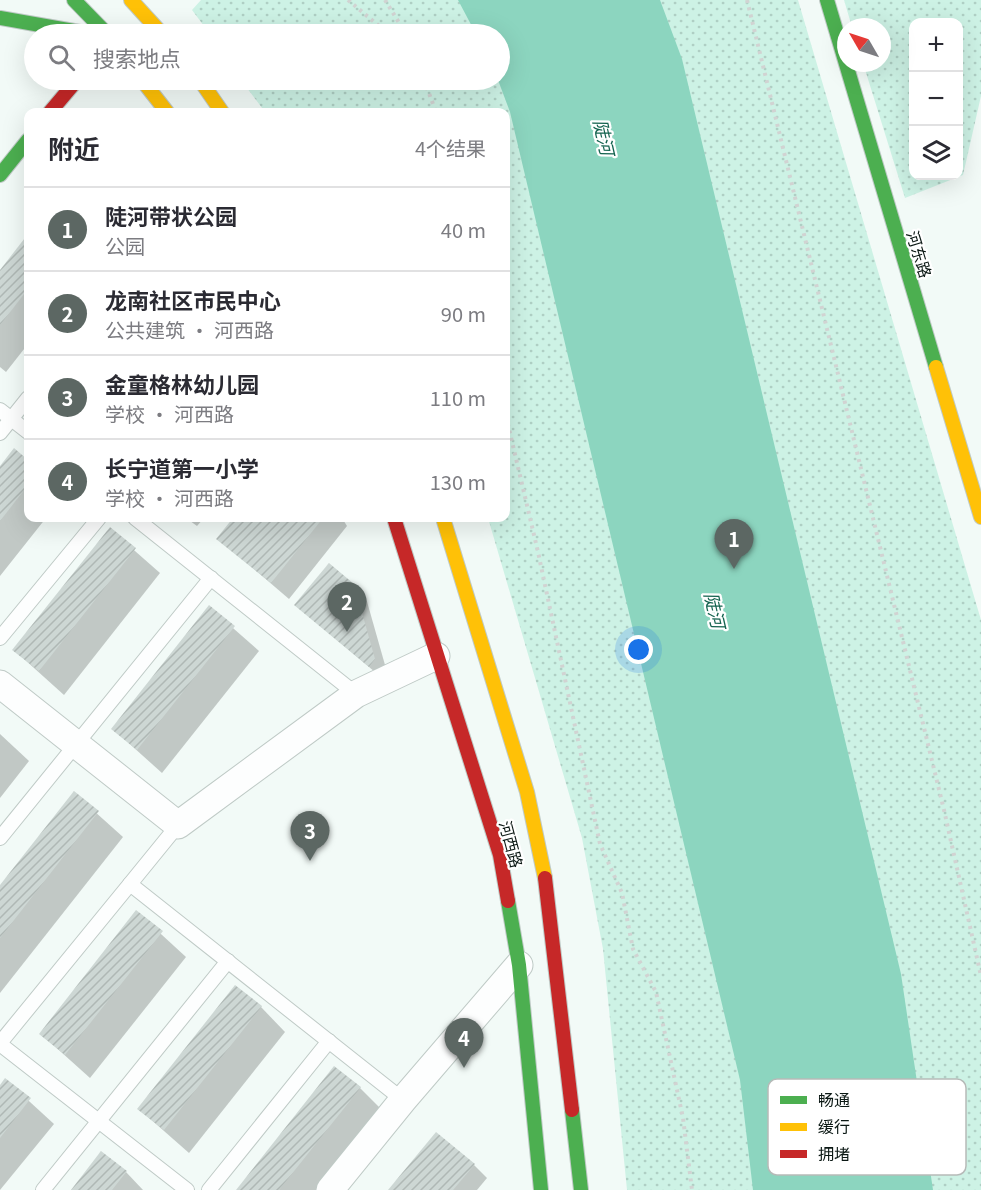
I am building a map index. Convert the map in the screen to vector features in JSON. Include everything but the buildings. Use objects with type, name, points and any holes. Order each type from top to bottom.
[{"type":"main road","points":[[74,0],[97,24]]},
{"type":"main road","name":"河东路","points":[[827,0],[981,517]]},
{"type":"main road","points":[[121,24],[138,1],[155,24]]},
{"type":"main road","points":[[0,18],[34,24]]},
{"type":"main road","points":[[54,108],[69,90]]},
{"type":"main road","points":[[150,90],[164,108]]},
{"type":"main road","points":[[207,90],[219,108]]},
{"type":"main road","points":[[0,175],[24,145]]},
{"type":"main road","name":"河西路","points":[[395,522],[500,855],[519,965],[541,1190]]},
{"type":"main road","name":"河西路","points":[[444,522],[527,792],[547,887],[581,1190]]},
{"type":"street","points":[[0,684],[178,825],[356,694],[436,656]]},
{"type":"street","points":[[330,1190],[403,1100],[519,965]]},
{"type":"lane","points":[[0,434],[24,403]]},
{"type":"lane","points":[[0,410],[24,429]]},
{"type":"lane","points":[[0,638],[96,522]]},
{"type":"lane","points":[[140,522],[356,694]]},
{"type":"lane","points":[[0,838],[211,578]]},
{"type":"lane","points":[[178,825],[0,1044],[187,1190]]},
{"type":"lane","points":[[130,884],[403,1100]]},
{"type":"lane","points":[[43,1190],[228,961]]},
{"type":"lane","points":[[209,1190],[330,1041]]},
{"type":"path","points":[[348,0],[377,24]]},
{"type":"path","points":[[385,0],[400,24]]},
{"type":"path","points":[[747,0],[944,810],[981,976]]},
{"type":"path","points":[[428,90],[434,108]]},
{"type":"path","points":[[510,434],[538,552],[600,844],[622,893],[633,949],[656,992],[683,1118],[692,1190]]},
{"type":"shaded area","points":[[201,0],[798,0],[981,620],[981,1190],[627,1190],[603,949],[582,838],[489,522],[510,522],[510,108],[262,108],[248,90],[510,90],[510,24],[202,24],[192,10]]},
{"type":"shaded area","points":[[844,0],[981,0],[981,96],[963,175],[963,18],[909,18],[909,180],[950,180],[905,198],[866,72],[891,72],[891,18],[849,18]]},
{"type":"water","name":"陡河","points":[[458,0],[660,0],[682,59],[901,974],[917,1079],[768,1079],[768,1175],[931,1175],[933,1190],[753,1190],[740,1080],[510,108],[502,90],[510,90],[510,24],[471,24]]},
{"type":"traffic: fast","points":[[74,0],[97,24]]},
{"type":"traffic: fast","points":[[827,0],[936,367]]},
{"type":"traffic: fast","points":[[0,18],[34,24]]},
{"type":"traffic: fast","points":[[0,175],[24,145]]},
{"type":"traffic: fast","points":[[508,901],[519,965],[541,1190]]},
{"type":"traffic: fast","points":[[572,1110],[581,1190]]},
{"type":"traffic: slow","points":[[131,0],[153,24]]},
{"type":"traffic: slow","points":[[150,90],[164,108]]},
{"type":"traffic: slow","points":[[207,90],[219,108]]},
{"type":"traffic: slow","points":[[936,367],[981,517]]},
{"type":"traffic: slow","points":[[444,522],[527,792],[545,878]]},
{"type":"traffic: jam","points":[[53,108],[69,90]]},
{"type":"traffic: jam","points":[[395,522],[500,855],[508,901]]},
{"type":"traffic: jam","points":[[545,878],[572,1110]]},
{"type":"place","name":"陡河带状公园","points":[[734,569]]},
{"type":"place","name":"龙南社区市民中心","points":[[347,632]]},
{"type":"place","name":"金童格林幼儿园","points":[[310,861]]},
{"type":"place","name":"长宁道第一小学","points":[[464,1068]]}]
